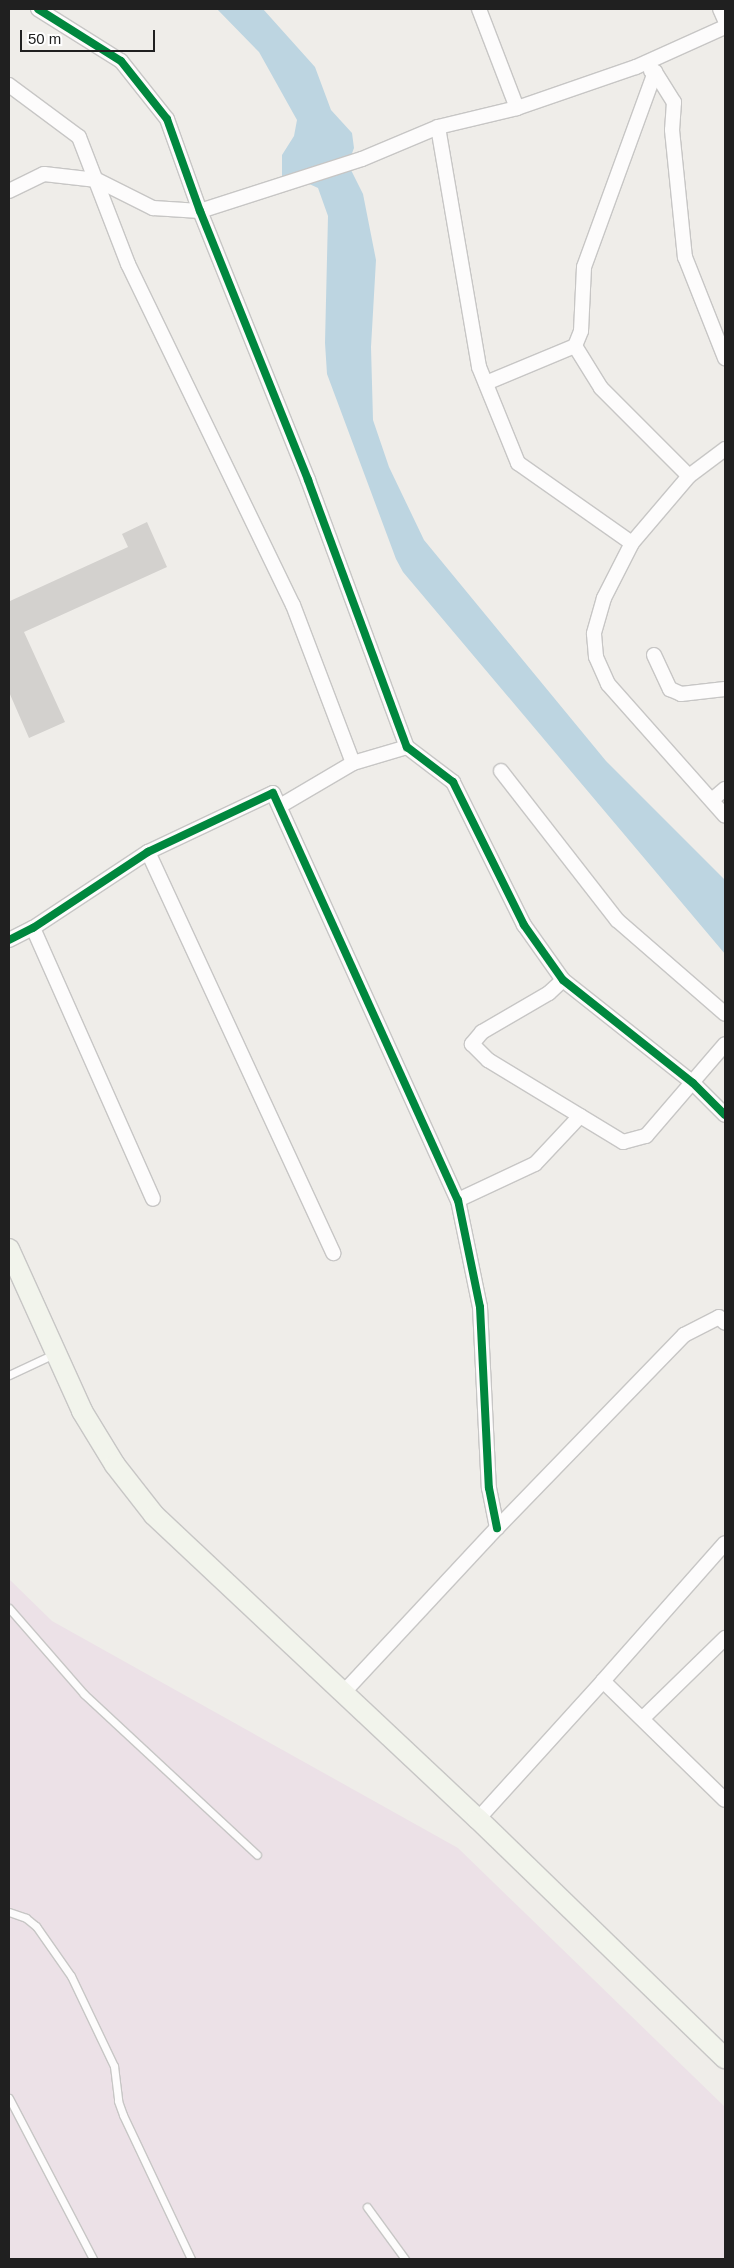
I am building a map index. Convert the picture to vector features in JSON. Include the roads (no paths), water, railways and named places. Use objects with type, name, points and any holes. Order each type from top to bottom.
[{"type":"main road","points":[[9,1249],[97,1439],[144,1503],[176,1538],[478,1819],[725,2058]]},
{"type":"street","points":[[38,9],[121,61],[167,119],[200,211],[308,480],[407,747],[454,782],[524,926],[563,980],[693,1083],[725,1115]]},
{"type":"street","points":[[479,9],[517,108]]},
{"type":"street","points":[[720,9],[725,20]]},
{"type":"street","points":[[9,190],[44,174],[97,180],[152,208],[200,211],[362,159],[438,127],[517,108],[636,67],[725,27]]},
{"type":"street","points":[[636,67],[655,72],[674,102],[672,130],[685,257],[725,358]]},
{"type":"street","points":[[486,383],[575,346],[581,331],[584,267],[655,72]]},
{"type":"street","points":[[9,85],[79,137],[128,264],[293,605],[353,763]]},
{"type":"street","points":[[438,127],[480,366],[518,463],[632,543]]},
{"type":"street","points":[[575,346],[601,388],[688,476]]},
{"type":"street","points":[[725,449],[688,476],[632,543],[604,598],[594,634],[596,657],[608,684],[713,799],[725,816]]},
{"type":"street","points":[[654,655],[670,689],[681,694],[725,689]]},
{"type":"street","points":[[280,806],[353,763],[407,747]]},
{"type":"street","points":[[501,771],[617,920],[725,1014]]},
{"type":"street","points":[[713,799],[725,788]]},
{"type":"street","points":[[9,940],[33,928],[148,852],[273,793],[458,1200],[480,1307],[490,1488],[497,1528]]},
{"type":"street","points":[[148,852],[333,1253]]},
{"type":"street","points":[[33,928],[153,1199]]},
{"type":"street","points":[[563,980],[549,993],[482,1032],[472,1044],[488,1060],[623,1142],[646,1136],[725,1044]]},
{"type":"street","points":[[458,1200],[535,1164],[580,1116]]},
{"type":"street","points":[[343,1693],[497,1528],[684,1335],[719,1317],[725,1322]]},
{"type":"street","points":[[478,1819],[725,1543]]},
{"type":"street","points":[[643,1718],[725,1638]]},
{"type":"street","points":[[603,1681],[725,1800]]},
{"type":"lane","points":[[9,1375],[56,1353]]},
{"type":"lane","points":[[9,1608],[84,1694],[257,1854]]},
{"type":"lane","points":[[9,1912],[26,1918],[36,1926],[71,1976],[114,2066],[118,2101],[123,2115],[192,2259]]},
{"type":"lane","points":[[9,2098],[93,2259]]},
{"type":"lane","points":[[367,2207],[405,2259]]},
{"type":"water","points":[[217,9],[263,9],[315,67],[331,110],[352,133],[354,148],[348,164],[363,194],[376,260],[371,347],[373,420],[389,467],[424,540],[606,761],[725,880],[725,954],[403,572],[396,559],[327,374],[325,343],[328,216],[318,188],[305,182],[282,179],[282,155],[294,136],[297,120],[259,52]]}]
